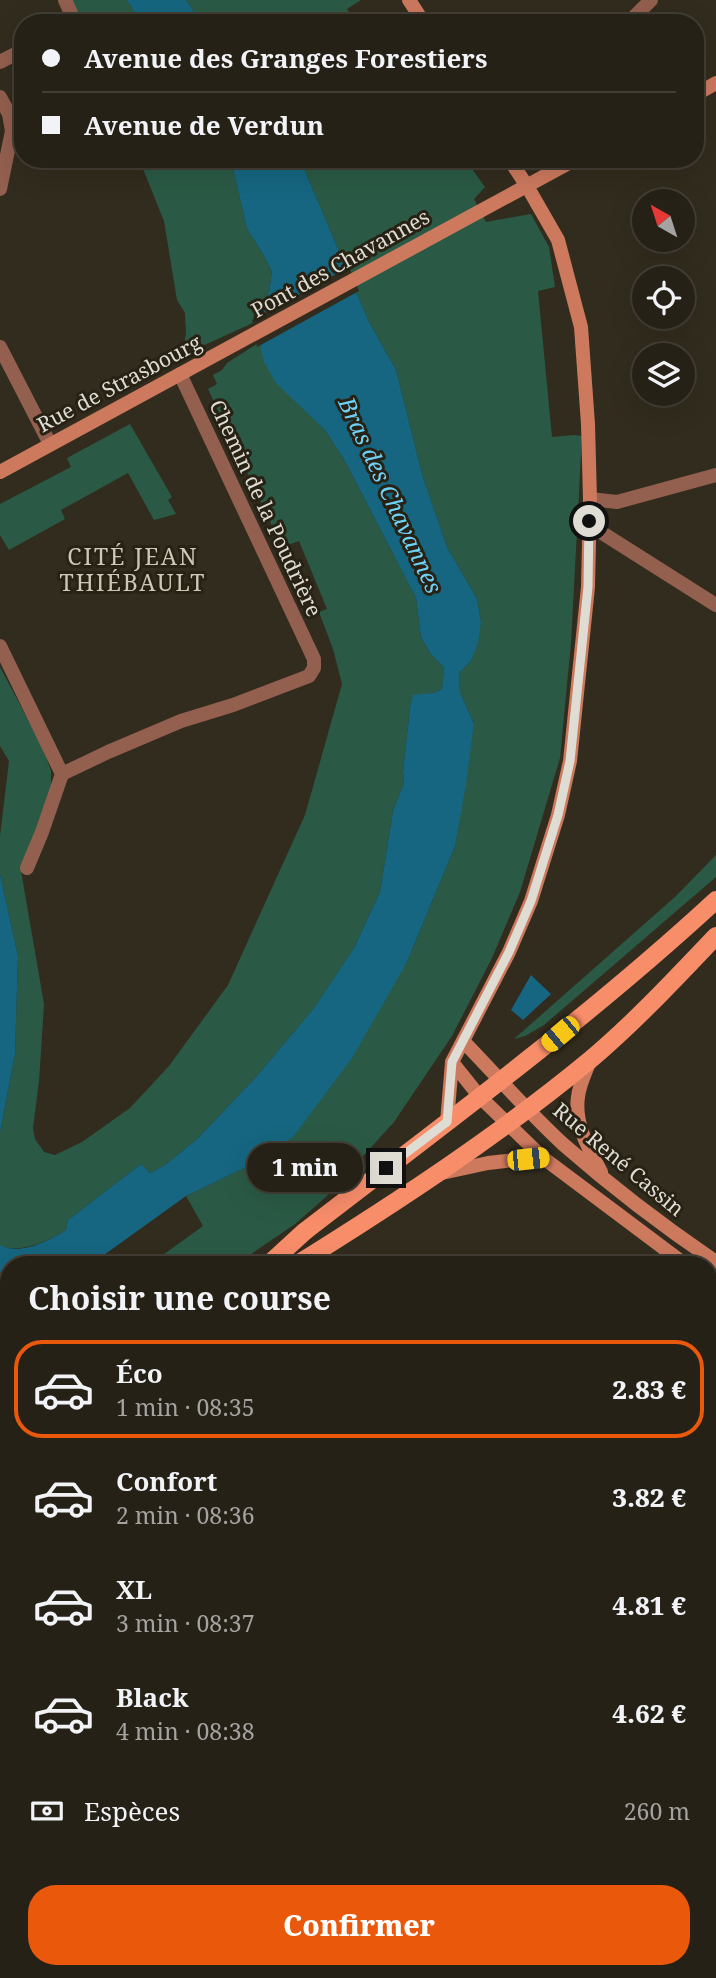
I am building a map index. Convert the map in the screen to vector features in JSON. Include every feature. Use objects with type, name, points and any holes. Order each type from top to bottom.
[{"type":"main road","points":[[447,1122],[452,1062],[509,952],[531,901],[558,815],[570,761],[588,587],[590,499],[581,327],[558,240],[515,168]]},
{"type":"main road","name":"Pont des Chavannes","points":[[221,352],[560,168]]},
{"type":"main road","name":"Rue de Strasbourg","points":[[0,472],[221,352]]},
{"type":"main road","points":[[278,1256],[304,1232],[541,1050],[716,900]]},
{"type":"main road","points":[[310,1256],[438,1174],[590,1060],[643,1012],[716,936]]},
{"type":"main road","name":"Rue René Cassin","points":[[463,1041],[563,1144],[708,1256]]},
{"type":"main road","points":[[590,1060],[578,1095],[577,1109],[584,1139],[605,1179]]},
{"type":"main road","name":"Rue René Cassin","points":[[452,1062],[480,1097],[542,1157],[674,1256]]},
{"type":"main road","points":[[438,1174],[488,1163],[542,1157]]},
{"type":"street","points":[[637,14],[651,0]]},
{"type":"street","points":[[0,97],[9,114],[12,131],[0,189]]},
{"type":"street","points":[[0,347],[50,444]]},
{"type":"street","name":"Chemin de la Poudrière","points":[[62,774],[181,721],[233,705],[309,676],[314,668],[314,659],[180,374]]},
{"type":"street","points":[[590,499],[617,502],[716,475]]},
{"type":"street","points":[[589,524],[716,605]]},
{"type":"street","points":[[0,646],[62,774],[27,868]]},
{"type":"green space","points":[[69,0],[127,0],[136,14],[76,14]]},
{"type":"green space","points":[[186,0],[361,0],[347,9],[350,14],[196,14]]},
{"type":"green space","points":[[143,168],[233,168],[247,229],[272,272],[269,292],[255,322],[198,348],[193,339],[184,344],[185,313],[177,300],[164,221]]},
{"type":"green space","points":[[304,168],[471,168],[485,187],[474,199],[486,222],[531,214],[549,247],[555,287],[538,291],[552,437],[582,436],[571,643],[560,758],[520,892],[492,958],[452,1036],[394,1122],[326,1197],[295,1224],[248,1256],[161,1256],[203,1226],[186,1196],[255,1163],[407,962],[455,846],[474,724],[460,692],[459,673],[470,662],[481,622],[477,599],[447,547],[422,474],[396,370],[369,322]]},
{"type":"green space","points":[[260,342],[303,408],[325,430],[345,461],[416,598],[421,637],[430,653],[444,668],[442,689],[413,696],[403,772],[404,783],[393,811],[380,892],[354,948],[314,1008],[256,1077],[197,1139],[165,1165],[150,1173],[141,1164],[68,1220],[66,1230],[52,1238],[27,1247],[2,1247],[0,1133],[15,1054],[18,956],[0,874],[0,836],[9,761],[0,746],[0,667],[43,748],[51,771],[51,789],[21,871],[44,1004],[33,1128],[35,1139],[44,1152],[55,1155],[82,1142],[130,1108],[169,1066],[228,985],[305,815],[342,684],[319,612],[327,609],[299,541],[282,547],[208,389],[217,384],[213,375]]},
{"type":"green space","points":[[130,424],[172,497],[168,500],[176,514],[154,520],[128,473],[61,510],[65,519],[9,550],[0,535],[0,504],[71,467],[67,458]]},
{"type":"green space","points":[[716,855],[716,877],[544,1025],[514,1039],[676,896]]},
{"type":"water","points":[[127,0],[186,0],[196,14],[136,14]]},
{"type":"water","name":"Bras des Chavannes","points":[[233,168],[304,168],[369,322],[396,370],[422,474],[447,547],[477,599],[481,622],[478,643],[470,662],[459,673],[460,692],[474,724],[455,846],[407,962],[352,1058],[293,1137],[255,1163],[186,1196],[103,1256],[0,1256],[0,1245],[16,1249],[34,1246],[66,1230],[68,1220],[141,1164],[150,1173],[165,1165],[197,1139],[256,1077],[314,1008],[354,948],[380,892],[393,811],[404,783],[403,772],[413,695],[442,689],[444,668],[430,653],[421,637],[416,598],[345,461],[325,430],[276,383],[264,362],[255,322],[269,292],[272,272],[247,229]]},
{"type":"water","points":[[0,874],[18,956],[15,1054],[0,1133]]},
{"type":"water","points":[[531,975],[551,994],[523,1020],[511,1010]]},
{"type":"pier","points":[[349,267],[359,291],[257,347],[252,320]]},
{"type":"district","name":"CITÉ JEAN THIÉBAULT","points":[[133,569]]},
{"type":"route","points":[[386,1168],[447,1122],[452,1062],[509,952],[539,876],[558,815],[570,761],[588,587],[589,521]]}]
